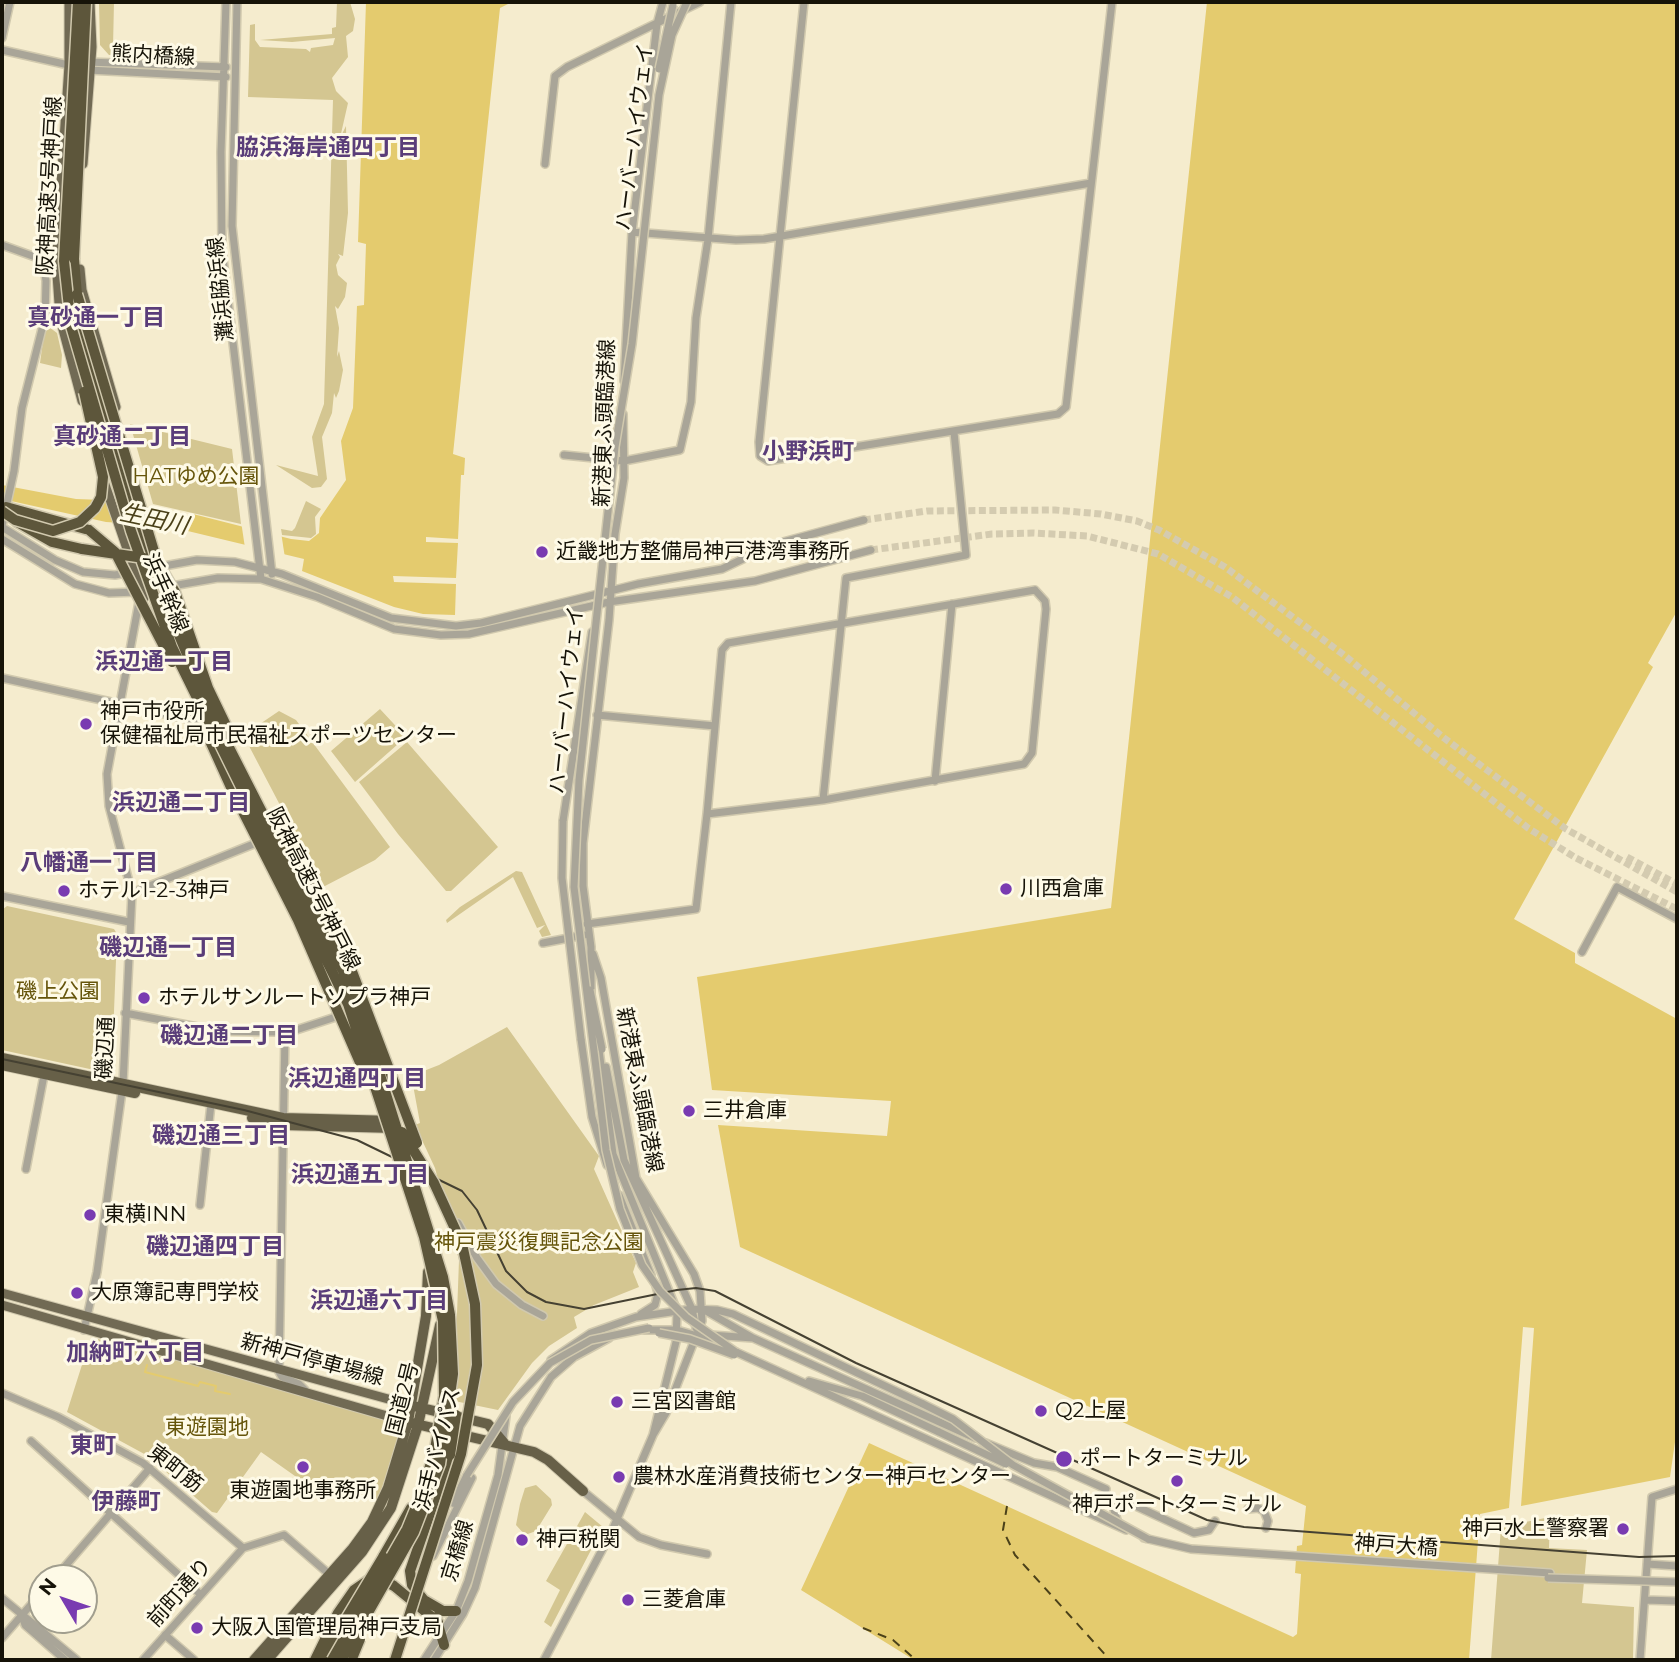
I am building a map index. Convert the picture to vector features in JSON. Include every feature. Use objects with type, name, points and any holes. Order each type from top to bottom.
[{"type":"highway","name":"阪神高速3号神戸線","points":[[78,2],[64,261],[68,307],[76,342],[155,605],[192,690],[338,981],[361,1042],[420,1225],[438,1293],[445,1345],[444,1395],[435,1449],[423,1490],[407,1529],[332,1660]]},
{"type":"highway","name":"阪神高速3号神戸線","points":[[88,2],[73,234],[77,294],[178,635],[213,716],[343,971],[366,1030],[443,1277],[450,1315],[453,1374],[447,1431],[433,1485],[420,1519],[390,1577],[341,1660]]},
{"type":"highway","points":[[77,294],[80,331],[149,568]]},
{"type":"highway","points":[[15,520],[52,531],[62,530],[90,514],[101,497],[102,468],[76,342]]},
{"type":"highway","points":[[5,507],[15,520],[52,542],[82,549],[133,554],[162,569],[175,592],[208,688],[232,737],[240,768]]},
{"type":"highway","points":[[5,507],[89,530],[115,552],[166,652],[192,690]]},
{"type":"highway","name":"浜手バイパス","points":[[204,719],[205,730],[234,794],[298,920],[369,1081],[428,1172],[454,1221],[474,1295],[477,1366],[466,1434],[396,1660]]},
{"type":"highway","name":"浜手バイパス","points":[[274,824],[309,884],[353,974],[409,1126],[468,1256],[478,1304],[480,1366],[464,1454],[396,1660]]},
{"type":"highway","points":[[2,1058],[45,1071]]},
{"type":"highway","points":[[2,1065],[45,1071],[283,1122],[398,1124]]},
{"type":"highway","name":"国道2号","points":[[267,1660],[362,1552],[381,1525],[402,1478],[413,1423],[428,1308],[428,1268],[385,1124]]},
{"type":"highway","name":"国道2号","points":[[398,1124],[431,1222],[443,1291],[439,1332],[415,1406]]},
{"type":"highway","points":[[444,1645],[441,1622],[425,1605],[412,1585],[410,1571],[440,1489],[454,1434],[453,1374]]},
{"type":"highway","points":[[415,1406],[488,1424],[510,1445]]},
{"type":"highway","points":[[413,1423],[482,1441],[510,1445],[545,1458],[583,1491]]},
{"type":"highway","name":"国道2号","points":[[254,1660],[372,1522],[413,1423]]},
{"type":"highway","points":[[315,1660],[409,1514],[435,1449]]},
{"type":"highway","points":[[352,1660],[390,1577]]},
{"type":"highway","points":[[324,1660],[335,1629],[354,1590],[366,1581],[388,1583],[425,1605]]},
{"type":"highway","points":[[441,1622],[456,1611]]},
{"type":"main road","name":"浜手幹線","points":[[69,2],[69,65],[56,260],[60,317],[91,444],[141,592],[261,841],[349,1012],[385,1124]]},
{"type":"main road","name":"浜手幹線","points":[[88,2],[91,66],[80,210],[82,290],[167,587],[204,691],[343,964],[398,1124]]},
{"type":"main road","name":"新神戸停車場線","points":[[2,1293],[415,1406]]},
{"type":"main road","name":"新神戸停車場線","points":[[2,1305],[413,1423]]},
{"type":"main road","points":[[281,1370],[304,1380],[306,1391]]},
{"type":"street","points":[[2,38],[10,2]]},
{"type":"street","name":"灘浜脇浜線","points":[[226,2],[222,250],[261,579]]},
{"type":"street","name":"灘浜脇浜線","points":[[237,2],[231,177],[235,267],[271,554],[272,582]]},
{"type":"street","name":"新港東ふ頭臨港線","points":[[663,2],[657,24],[632,232],[625,344],[624,461],[583,844],[583,886],[591,947],[601,978],[636,1178],[694,1274],[703,1309]]},
{"type":"street","name":"ハーバーハイウェイ","points":[[674,2],[660,61],[592,632],[576,780],[570,887],[605,1170],[626,1237],[639,1267],[657,1292],[695,1330],[736,1353]]},
{"type":"street","name":"ハーバーハイウェイ","points":[[687,2],[672,35],[662,71],[632,344],[615,447],[574,849],[574,887],[607,1159],[630,1236],[642,1265],[674,1307],[736,1353]]},
{"type":"street","points":[[545,164],[555,76],[567,67],[700,2]]},
{"type":"street","points":[[564,455],[624,461],[680,450],[689,415],[696,318],[708,239],[731,2]]},
{"type":"street","points":[[804,2],[758,442],[760,456],[768,461],[1058,414],[1066,407],[1112,2]]},
{"type":"street","name":"熊内橋線","points":[[2,50],[69,65],[234,77]]},
{"type":"street","name":"熊内橋線","points":[[91,66],[234,67]]},
{"type":"street","points":[[632,232],[736,240],[780,236],[1091,183]]},
{"type":"street","points":[[2,245],[29,252],[44,267],[45,317],[22,408],[2,527],[55,560],[83,572],[116,575],[162,566],[218,560],[272,571],[391,618],[432,626],[481,624],[611,590],[722,569],[772,544],[864,520]]},
{"type":"street","points":[[45,317],[60,317]]},
{"type":"street","points":[[823,800],[846,578],[966,555],[954,432]]},
{"type":"street","points":[[2,539],[75,584],[109,593],[141,592],[218,578],[261,579],[394,629],[441,635],[489,631],[610,602],[755,581],[870,550]]},
{"type":"street","points":[[149,568],[155,589]]},
{"type":"street","points":[[587,924],[696,909],[722,650],[728,643],[1035,590],[1045,601],[1031,758],[1022,765],[823,800],[707,814]]},
{"type":"street","name":"磯辺通","points":[[84,1330],[97,1272],[122,1087],[132,892],[109,806],[107,774],[141,592]]},
{"type":"street","points":[[935,781],[952,604]]},
{"type":"street","points":[[132,645],[140,628],[153,622],[159,627]]},
{"type":"street","points":[[592,632],[561,858],[592,1117],[603,1155],[659,1293],[656,1305],[636,1317]]},
{"type":"street","points":[[2,678],[188,719],[204,719]]},
{"type":"street","points":[[597,715],[715,726]]},
{"type":"street","points":[[132,892],[261,841]]},
{"type":"street","points":[[1582,952],[1617,887],[1677,919]]},
{"type":"street","points":[[2,896],[130,922]]},
{"type":"street","points":[[543,943],[589,934]]},
{"type":"street","points":[[580,938],[621,1149],[643,1205],[692,1309],[698,1335]]},
{"type":"street","name":"新港東ふ頭臨港線","points":[[591,947],[590,986],[613,1154],[677,1311]]},
{"type":"street","points":[[125,1013],[218,1031],[285,1032],[360,1009]]},
{"type":"street","points":[[281,1370],[285,1032]]},
{"type":"street","points":[[26,1169],[45,1071]]},
{"type":"street","points":[[200,1205],[210,1107]]},
{"type":"street","points":[[454,1221],[486,1278]]},
{"type":"street","points":[[454,1221],[496,1283],[522,1306],[543,1316]]},
{"type":"street","points":[[510,1445],[503,1424],[506,1416],[554,1357],[591,1333],[636,1317],[703,1309],[733,1314],[953,1419],[1013,1465],[1148,1540]]},
{"type":"street","points":[[544,1660],[616,1521],[653,1436],[666,1413],[698,1335],[703,1309]]},
{"type":"street","points":[[703,1309],[752,1338],[972,1437],[1034,1463],[1057,1467],[1105,1489]]},
{"type":"street","points":[[653,1436],[677,1330],[677,1311]]},
{"type":"street","points":[[430,1551],[488,1438],[532,1380],[550,1363],[581,1345],[614,1333],[649,1328]]},
{"type":"street","points":[[510,1445],[541,1389],[574,1357],[619,1335],[662,1329],[677,1330],[698,1335],[794,1375],[884,1406],[1037,1479],[1148,1540]]},
{"type":"street","points":[[659,1333],[736,1353],[1148,1540]]},
{"type":"street","points":[[698,1335],[752,1338]]},
{"type":"street","name":"東町筋","points":[[2,1393],[58,1417],[150,1468],[243,1548]]},
{"type":"street","points":[[31,1441],[201,1595]]},
{"type":"street","name":"京橋線","points":[[424,1660],[441,1622],[456,1611],[468,1581],[510,1445]]},
{"type":"street","name":"京橋線","points":[[434,1660],[463,1614],[475,1588],[510,1445]]},
{"type":"street","points":[[67,1564],[150,1468]]},
{"type":"street","points":[[425,1577],[472,1478]]},
{"type":"street","points":[[1640,1660],[1652,1497],[1677,1489]]},
{"type":"street","points":[[583,1491],[616,1521],[650,1541],[688,1552],[707,1554]]},
{"type":"street","points":[[1119,1524],[1114,1512],[1120,1502],[1125,1501],[1194,1533],[1206,1532],[1215,1521]]},
{"type":"street","points":[[1248,1509],[1255,1507],[1265,1511],[1268,1521],[1266,1528]]},
{"type":"street","points":[[243,1548],[284,1535],[330,1574]]},
{"type":"street","name":"神戸大橋","points":[[1148,1540],[1191,1549],[1239,1554],[1549,1576]]},
{"type":"street","name":"前町通り","points":[[143,1660],[243,1548]]},
{"type":"street","points":[[1647,1564],[1677,1566]]},
{"type":"street","points":[[1549,1576],[1677,1585]]},
{"type":"street","points":[[1549,1576],[1677,1585]]},
{"type":"street","points":[[2,1598],[77,1660]]},
{"type":"street","points":[[1644,1600],[1677,1601]]},
{"type":"street","points":[[2,1638],[28,1609]]},
{"type":"street","points":[[22,1616],[25,1625],[65,1660]]},
{"type":"street","points":[[165,1635],[194,1660]]},
{"type":"green space","points":[[99,2],[114,2],[113,47],[119,48],[119,55],[109,55],[100,45]]},
{"type":"green space","points":[[337,2],[350,2],[355,19],[353,31],[346,36],[348,57],[332,78],[336,91],[348,103],[340,138],[346,126],[348,213],[343,256],[338,254],[340,257],[336,265],[338,275],[347,283],[345,297],[338,309],[335,306],[339,328],[337,357],[339,351],[343,370],[339,391],[336,398],[334,393],[332,413],[322,437],[327,479],[321,487],[312,488],[276,465],[318,476],[312,437],[324,404],[333,100],[248,97],[250,25],[255,24],[255,40],[260,47],[306,49],[310,52],[311,48],[333,45],[335,38],[292,42],[260,40],[332,34],[332,28],[336,27]]},
{"type":"green space","points":[[49,327],[57,333],[62,355],[61,368],[40,363],[44,334]]},
{"type":"green space","name":"HATゆめ公園","points":[[130,424],[232,449],[241,524],[153,504]]},
{"type":"green space","points":[[306,501],[321,509],[315,517],[316,534],[311,538],[282,535],[281,529],[292,531],[295,528]]},
{"type":"green space","points":[[380,709],[406,737],[355,782],[331,751]]},
{"type":"green space","points":[[279,711],[296,720],[390,847],[375,860],[323,887],[249,746],[251,730]]},
{"type":"green space","points":[[407,742],[498,847],[451,891],[446,891],[359,782]]},
{"type":"green space","points":[[516,871],[522,872],[551,935],[542,937],[539,931],[545,925],[537,928],[513,877],[447,923],[446,920],[460,907]]},
{"type":"green space","name":"磯上公園","points":[[7,906],[114,929],[117,934],[112,1063],[99,1071],[2,1050],[2,910]]},
{"type":"green space","name":"神戸震災復興記念公園","points":[[507,1027],[599,1156],[594,1169],[636,1263],[633,1272],[639,1287],[594,1305],[574,1317],[577,1328],[549,1346],[532,1363],[498,1410],[440,1398],[457,1314],[459,1260],[435,1168],[415,1125],[420,1123],[413,1085],[416,1074],[439,1065]]},
{"type":"green space","name":"東遊園地","points":[[98,1339],[393,1420],[400,1431],[378,1500],[360,1495],[352,1499],[312,1488],[261,1452],[217,1513],[212,1512],[148,1456],[67,1412],[87,1349],[95,1351]]},
{"type":"green space","points":[[536,1485],[551,1499],[552,1505],[536,1531],[525,1535],[516,1525],[520,1504],[525,1488]]},
{"type":"green space","points":[[585,1512],[603,1527],[551,1627],[544,1622],[560,1590],[546,1581]]},
{"type":"green space","points":[[1550,1517],[1549,1548],[1587,1550],[1582,1603],[1634,1607],[1633,1660],[1491,1660],[1501,1527]]},
{"type":"water","name":"生田川","points":[[366,2],[512,2],[500,8],[453,454],[465,458],[464,475],[461,475],[458,539],[426,537],[426,542],[458,543],[456,578],[393,576],[394,582],[456,584],[455,615],[423,614],[394,607],[302,571],[304,559],[167,526],[106,522],[2,499],[2,485],[76,499],[104,500],[180,517],[193,514],[291,539],[309,541],[319,533],[320,518],[346,480],[341,441],[353,408],[357,306],[364,305],[366,244],[358,242]]},
{"type":"water","points":[[1207,2],[1677,2],[1677,611],[1648,663],[1653,667],[1514,919],[1575,953],[1575,963],[1677,1019],[1677,1428],[1670,1477],[1521,1506],[1534,1328],[1523,1327],[1509,1508],[1480,1514],[1469,1660],[914,1660],[801,1590],[869,1443],[1293,1637],[1297,1634],[1301,1574],[1295,1573],[1297,1546],[1302,1545],[1306,1506],[740,1247],[718,1125],[887,1136],[891,1101],[712,1090],[697,977],[1111,908]]},
{"type":"pier","points":[[241,521],[281,532],[285,558],[245,548]]},
{"type":"waterway","points":[[147,1365],[145,1372],[198,1386],[200,1382],[216,1386],[215,1391],[230,1394]]},
{"type":"ferry route","points":[[1007,1506],[1003,1530],[1015,1555],[1110,1660]]},
{"type":"ferry route","points":[[863,1628],[893,1640],[916,1660]]},
{"type":"tunnel","points":[[864,520],[927,511],[1055,510],[1101,514],[1137,521],[1159,530],[1225,567],[1344,655],[1444,738],[1566,829],[1677,892]]},
{"type":"tunnel","points":[[871,550],[992,534],[1033,533],[1087,536],[1158,554],[1232,597],[1528,828],[1576,858],[1677,909]]},
{"type":"tunnel","points":[[1627,857],[1677,884]]},
{"type":"tram line","points":[[2,1059],[244,1110],[357,1140],[462,1191],[477,1210],[506,1271],[527,1292],[546,1302],[584,1309],[677,1290],[696,1288],[715,1291],[856,1363],[1207,1520],[1244,1527],[1639,1557],[1677,1556]]},
{"type":"place","name":"近畿地方整備局神戸港湾事務所","points":[[542,552]]},
{"type":"place","name":"神戸市役所 保健福祉局市民福祉スポーツセンター","points":[[86,724]]},
{"type":"place","name":"川西倉庫","points":[[1006,889]]},
{"type":"place","name":"ホテル1-2-3神戸","points":[[64,891]]},
{"type":"place","name":"ホテルサンルートソプラ神戸","points":[[144,998]]},
{"type":"place","name":"三井倉庫","points":[[689,1111]]},
{"type":"place","name":"東横INN","points":[[90,1215]]},
{"type":"place","name":"大原簿記専門学校","points":[[77,1293]]},
{"type":"place","name":"三宮図書館","points":[[617,1402]]},
{"type":"place","name":"Q2上屋","points":[[1041,1411]]},
{"type":"place","name":"ポートターミナル","points":[[1064,1459]]},
{"type":"place","name":"東遊園地事務所","points":[[303,1467]]},
{"type":"place","name":"農林水産消費技術センター神戸センター","points":[[619,1477]]},
{"type":"place","name":"神戸ポートターミナル","points":[[1177,1481]]},
{"type":"place","name":"神戸水上警察署","points":[[1623,1529]]},
{"type":"place","name":"神戸税関","points":[[522,1540]]},
{"type":"place","name":"三菱倉庫","points":[[628,1600]]},
{"type":"place","name":"大阪入国管理局神戸支局","points":[[197,1628]]},
{"type":"district","name":"脇浜海岸通四丁目","points":[[328,148]]},
{"type":"district","name":"真砂通一丁目","points":[[96,318]]},
{"type":"district","name":"真砂通二丁目","points":[[122,437]]},
{"type":"district","name":"小野浜町","points":[[808,452]]},
{"type":"district","name":"浜辺通一丁目","points":[[164,662]]},
{"type":"district","name":"浜辺通二丁目","points":[[181,803]]},
{"type":"district","name":"八幡通一丁目","points":[[89,863]]},
{"type":"district","name":"磯辺通一丁目","points":[[168,948]]},
{"type":"district","name":"磯辺通二丁目","points":[[229,1036]]},
{"type":"district","name":"浜辺通四丁目","points":[[357,1079]]},
{"type":"district","name":"磯辺通三丁目","points":[[221,1136]]},
{"type":"district","name":"浜辺通五丁目","points":[[360,1175]]},
{"type":"district","name":"磯辺通四丁目","points":[[215,1247]]},
{"type":"district","name":"浜辺通六丁目","points":[[379,1301]]},
{"type":"district","name":"加納町六丁目","points":[[135,1353]]},
{"type":"district","name":"東町","points":[[93,1446]]},
{"type":"district","name":"伊藤町","points":[[126,1502]]}]
